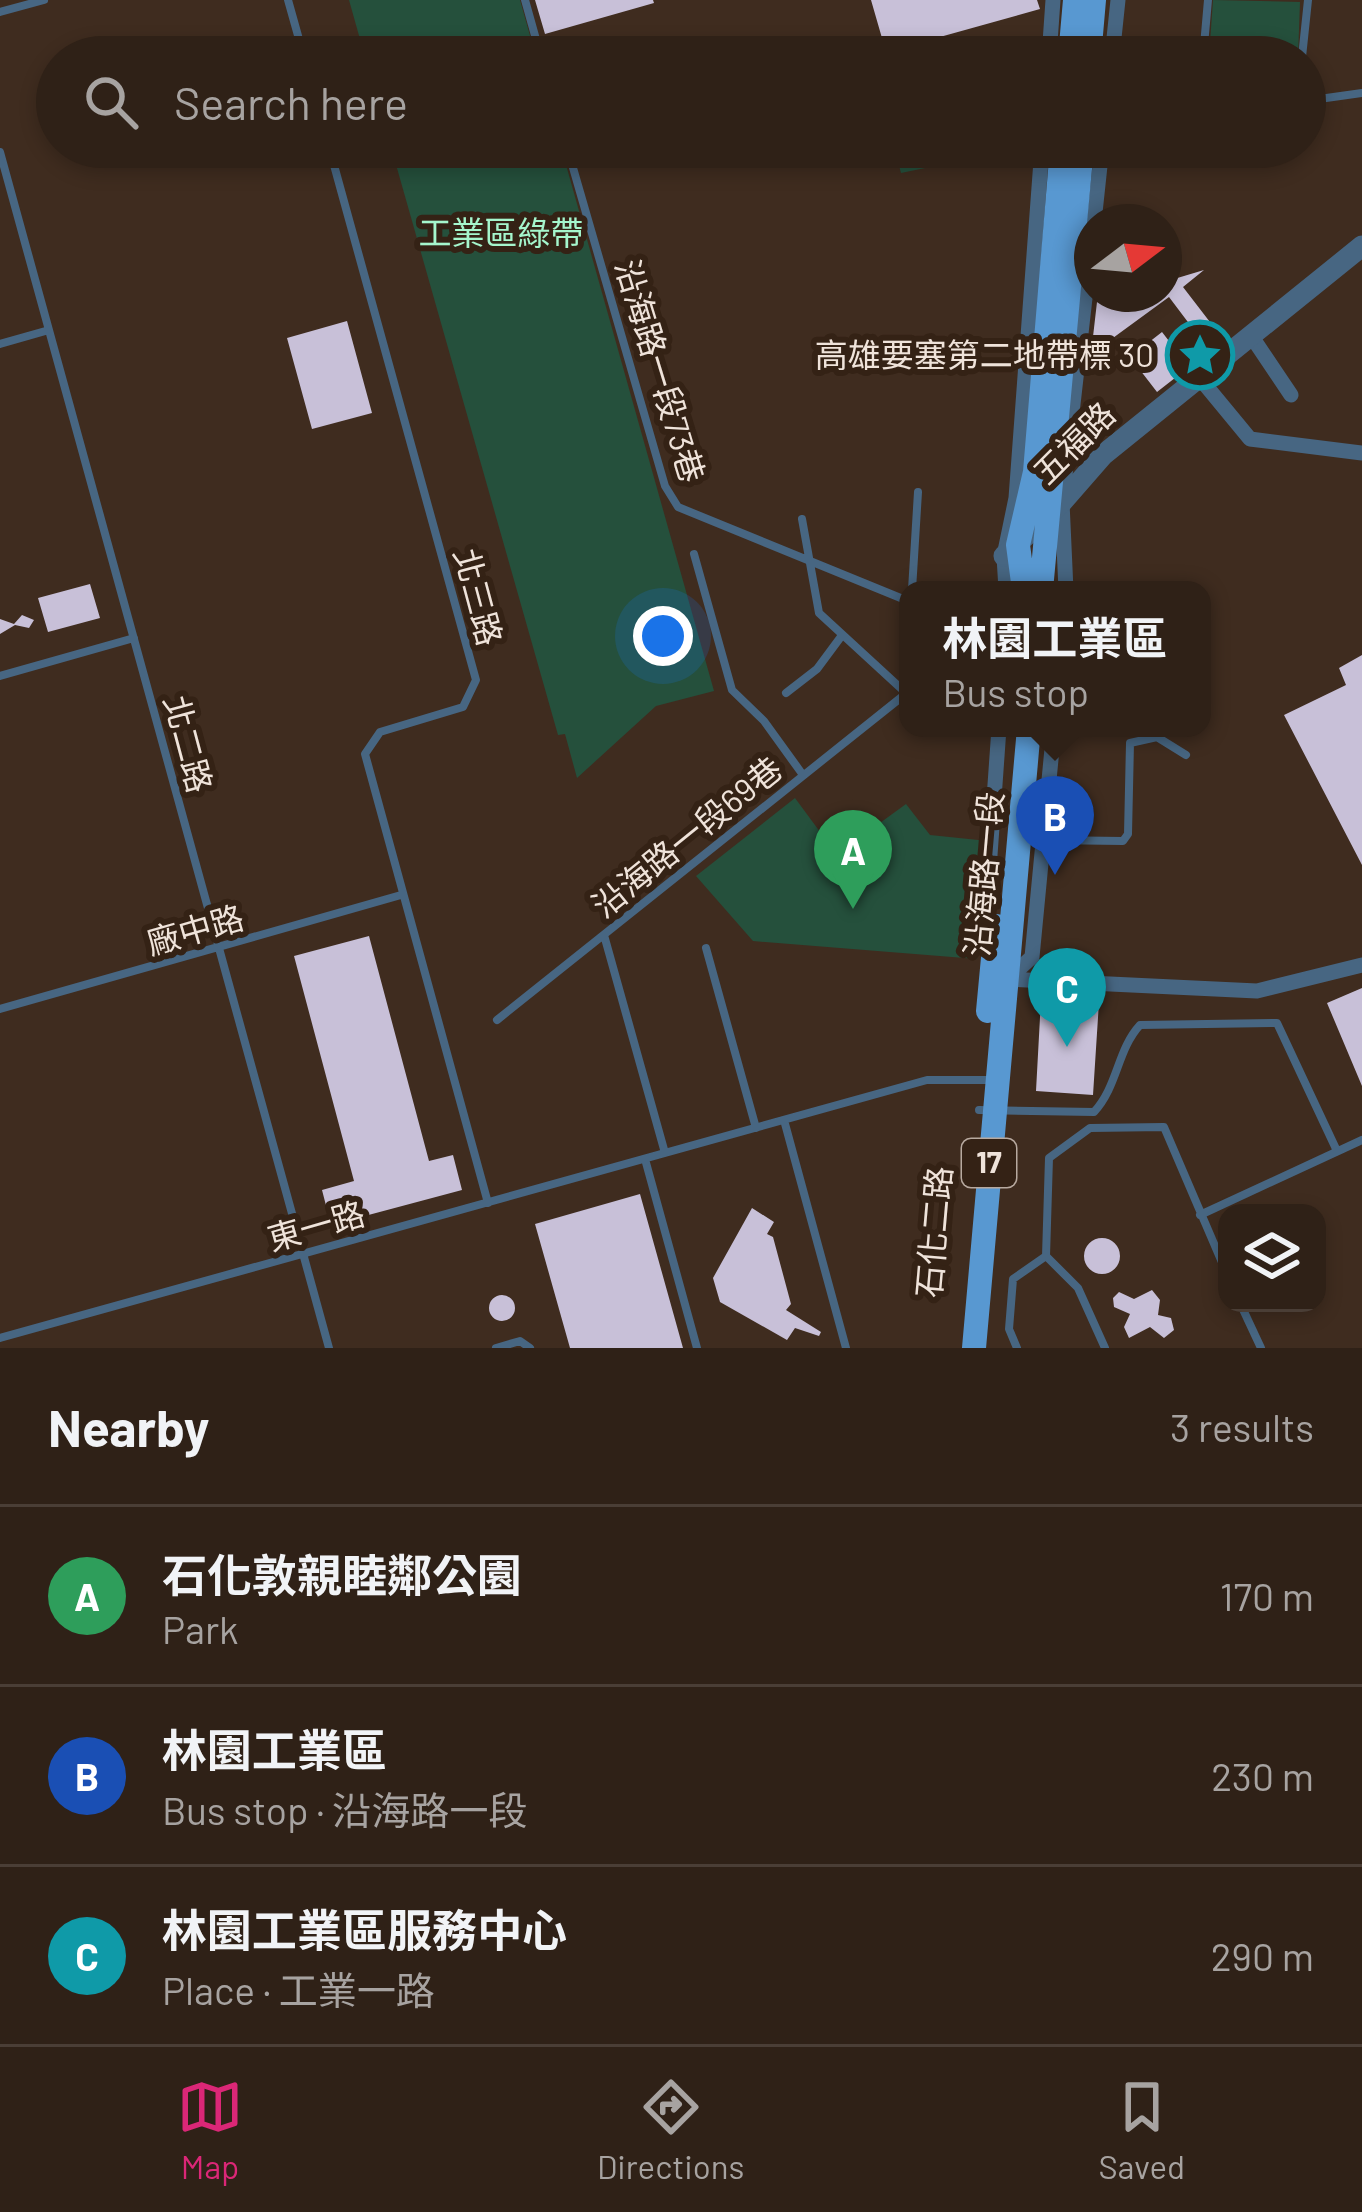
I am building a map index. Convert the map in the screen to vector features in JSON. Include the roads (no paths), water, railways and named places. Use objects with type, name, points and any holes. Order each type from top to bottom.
[{"type":"main road","points":[[1072,36],[1075,0]]},
{"type":"main road","points":[[1091,36],[1094,0]]},
{"type":"main road","points":[[1035,581],[1011,551],[1035,472],[1060,168]]},
{"type":"main road","points":[[1043,581],[1054,509],[1080,168]]},
{"type":"main road","name":"沿海路一段","points":[[999,979],[1012,737]]},
{"type":"main road","name":"沿海路一段","points":[[999,979],[1028,737]]},
{"type":"main road","name":"石化二路","points":[[959,1348],[999,979]]},
{"type":"main road","name":"石化二路","points":[[974,1348],[986,1110]]},
{"type":"street","points":[[1050,36],[1053,0]]},
{"type":"street","points":[[1114,36],[1118,0]]},
{"type":"street","points":[[1007,581],[1040,168]]},
{"type":"street","points":[[1096,204],[1100,168]]},
{"type":"street","name":"五福路","points":[[1011,551],[1102,454],[1362,246]]},
{"type":"street","points":[[1054,509],[1081,312]]},
{"type":"street","points":[[1250,334],[1292,395]]},
{"type":"street","points":[[1198,376],[1250,439],[1362,453]]},
{"type":"street","name":"沿海路一段","points":[[998,737],[983,955],[999,979],[1032,957],[1053,737]]},
{"type":"street","points":[[999,979],[1257,991],[1362,965]]},
{"type":"lane","points":[[0,12],[44,0]]},
{"type":"lane","points":[[288,0],[298,36]]},
{"type":"lane","points":[[524,0],[535,36]]},
{"type":"lane","points":[[1205,36],[1208,0]]},
{"type":"lane","points":[[1304,36],[1308,0]]},
{"type":"lane","points":[[1326,98],[1362,93]]},
{"type":"lane","name":"北二路","points":[[0,152],[329,1348]]},
{"type":"lane","name":"北三路","points":[[334,168],[476,680],[464,707],[380,732],[365,754],[488,1203]]},
{"type":"lane","name":"沿海路一段73巷","points":[[573,168],[665,486],[678,507],[899,598]]},
{"type":"lane","points":[[0,344],[49,330]]},
{"type":"lane","points":[[912,581],[918,491]]},
{"type":"lane","points":[[802,519],[818,614],[899,686]]},
{"type":"lane","points":[[694,554],[732,691],[764,721],[803,775]]},
{"type":"lane","points":[[0,676],[134,638]]},
{"type":"lane","points":[[786,693],[817,669],[840,638]]},
{"type":"lane","name":"沿海路一段69巷","points":[[496,1020],[899,698]]},
{"type":"lane","points":[[1045,840],[1123,842],[1128,834],[1130,743],[1157,737],[1186,755]]},
{"type":"lane","name":"廠中路","points":[[0,1009],[401,895]]},
{"type":"lane","points":[[604,934],[665,1153]]},
{"type":"lane","points":[[706,948],[756,1128]]},
{"type":"lane","points":[[1090,1128],[1094,1112],[1111,1093],[1129,1037],[1139,1025],[1277,1023],[1337,1151]]},
{"type":"lane","name":"東一路","points":[[0,1338],[927,1080],[990,1080]]},
{"type":"lane","points":[[986,1110],[1094,1112]]},
{"type":"lane","points":[[784,1120],[846,1348]]},
{"type":"lane","points":[[1105,1348],[1078,1288],[1046,1256],[1049,1158],[1090,1128],[1164,1127],[1218,1254]]},
{"type":"lane","points":[[1200,1215],[1362,1140]]},
{"type":"lane","points":[[645,1159],[697,1348]]},
{"type":"lane","points":[[1017,1348],[1010,1330],[1013,1279],[1046,1256]]},
{"type":"lane","points":[[1244,1312],[1261,1348]]},
{"type":"lane","points":[[496,1348],[520,1342],[530,1348]]},
{"type":"place","name":"高雄要塞第二地帶標 30","points":[[1200,355]]},
{"type":"place","name":"林園工業區","points":[[1055,875]]},
{"type":"place","name":"石化敦親睦鄰公園","points":[[853,909]]},
{"type":"place","name":"林園工業區服務中心","points":[[1067,1047]]},
{"type":"park label","name":"工業區綠帶","points":[[501,233]]}]
